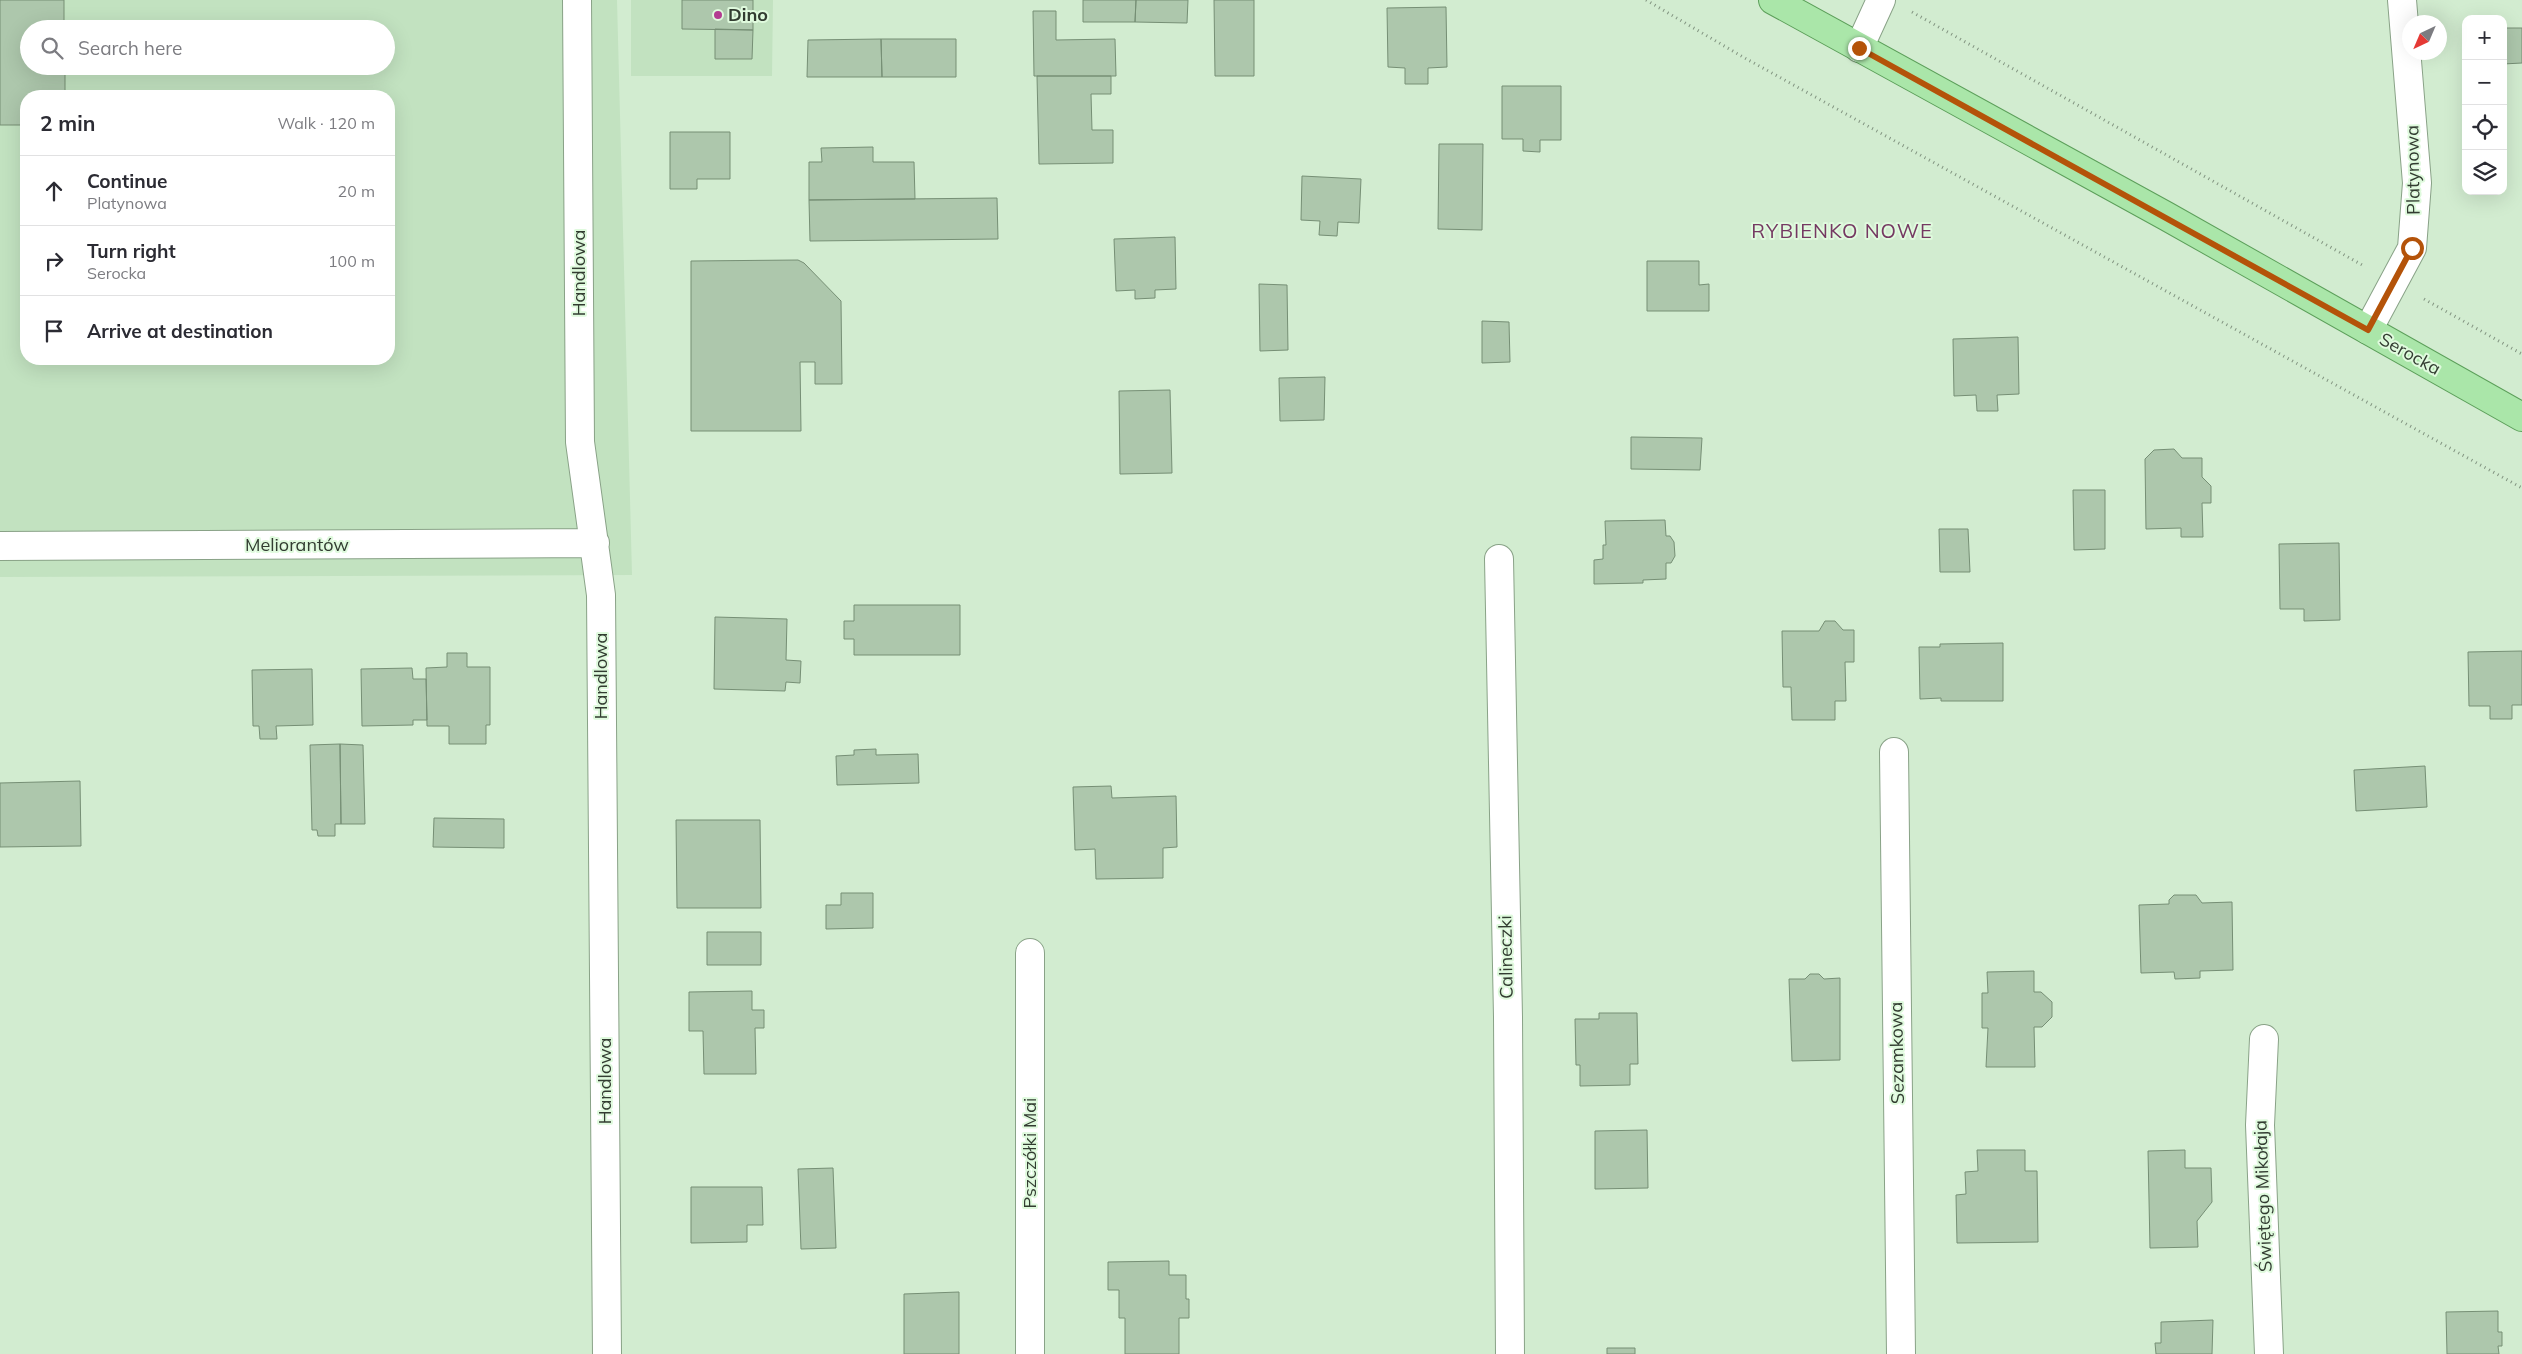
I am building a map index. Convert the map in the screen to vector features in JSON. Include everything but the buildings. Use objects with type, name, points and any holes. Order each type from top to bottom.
[{"type":"main road","name":"Serocka","points":[[1773,0],[2522,417]]},
{"type":"street","name":"Handlowa","points":[[578,0],[580,442],[595,543],[601,604],[607,1354]]},
{"type":"street","points":[[1859,48],[1881,0]]},
{"type":"street","name":"Platynowa","points":[[2368,330],[2395,283],[2412,248],[2417,183],[2402,0]]},
{"type":"street","name":"Meliorantów","points":[[0,546],[595,543]]},
{"type":"street","name":"Calineczki","points":[[1499,559],[1507,1007],[1510,1354]]},
{"type":"street","name":"Sezamkowa","points":[[1894,752],[1901,1354]]},
{"type":"street","name":"Pszczółki Mai","points":[[1030,953],[1030,1354]]},
{"type":"street","name":"Świętego Mikołaja","points":[[2264,1039],[2260,1125],[2269,1354]]},
{"type":"path","points":[[1646,0],[1751,62],[2522,488]]},
{"type":"path","points":[[1908,10],[2522,354]]},
{"type":"shaded area","points":[[0,0],[617,0],[632,575],[0,577]]},
{"type":"shaded area","points":[[631,0],[773,0],[772,76],[631,76]]},
{"type":"place","name":"Dino","points":[[718,15]]},
{"type":"district","name":"RYBIENKO NOWE","points":[[1842,231]]},
{"type":"route","points":[[1859,48],[2166,216],[2368,330],[2395,283],[2412,248]]}]
